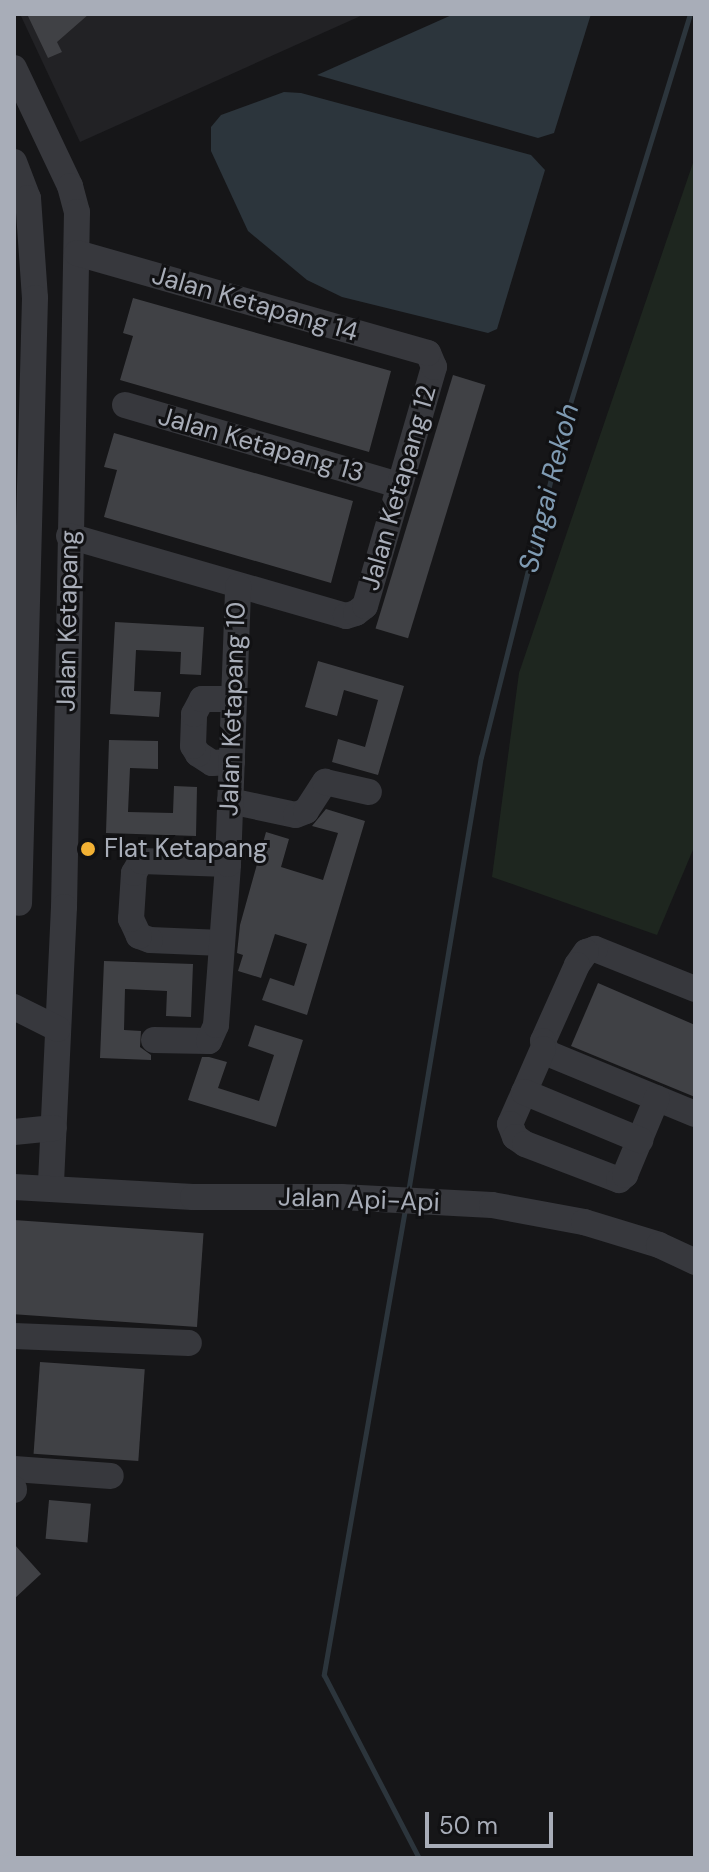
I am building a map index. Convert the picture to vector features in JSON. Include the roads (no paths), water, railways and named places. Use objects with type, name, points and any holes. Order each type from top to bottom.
[{"type":"street","name":"Jalan Ketapang","points":[[14,68],[70,186],[77,212],[64,907],[51,1187]]},
{"type":"street","points":[[15,165],[28,198],[16,903],[64,907]]},
{"type":"street","name":"Jalan Ketapang 14","points":[[77,253],[428,353],[431,358]]},
{"type":"street","name":"Jalan Ketapang 12","points":[[238,586],[346,616],[365,606],[434,367],[431,358]]},
{"type":"street","name":"Jalan Ketapang 13","points":[[125,405],[398,485]]},
{"type":"street","points":[[69,536],[238,586]]},
{"type":"street","name":"Jalan Ketapang 10","points":[[154,1040],[209,1041],[216,1025],[228,864],[238,586]]},
{"type":"street","points":[[232,762],[212,763],[198,754],[193,746],[194,714],[202,699],[234,699]]},
{"type":"street","points":[[230,801],[296,815],[306,811],[325,782],[369,792]]},
{"type":"street","points":[[222,943],[150,940],[139,936],[131,919],[134,873],[141,861],[228,864]]},
{"type":"street","points":[[657,1098],[625,1175],[619,1180],[525,1144],[515,1137],[510,1124],[577,965],[586,952],[604,950],[695,989]]},
{"type":"street","points":[[14,1007],[58,1029]]},
{"type":"street","points":[[543,1049],[695,1114]]},
{"type":"street","points":[[524,1092],[640,1140]]},
{"type":"street","points":[[14,1132],[54,1128]]},
{"type":"street","name":"Jalan Api-Api","points":[[14,1187],[193,1197],[341,1197],[492,1205],[584,1222],[659,1245],[695,1262]]},
{"type":"street","points":[[14,1336],[189,1343]]},
{"type":"street","points":[[14,1469],[111,1476]]},
{"type":"waterway","name":"Sungai Rekoh","points":[[408,1192],[481,757],[569,407],[690,14]]},
{"type":"waterway","points":[[405,1209],[324,1675],[419,1858]]},
{"type":"place","name":"Flat Ketapang","points":[[88,849]]}]
